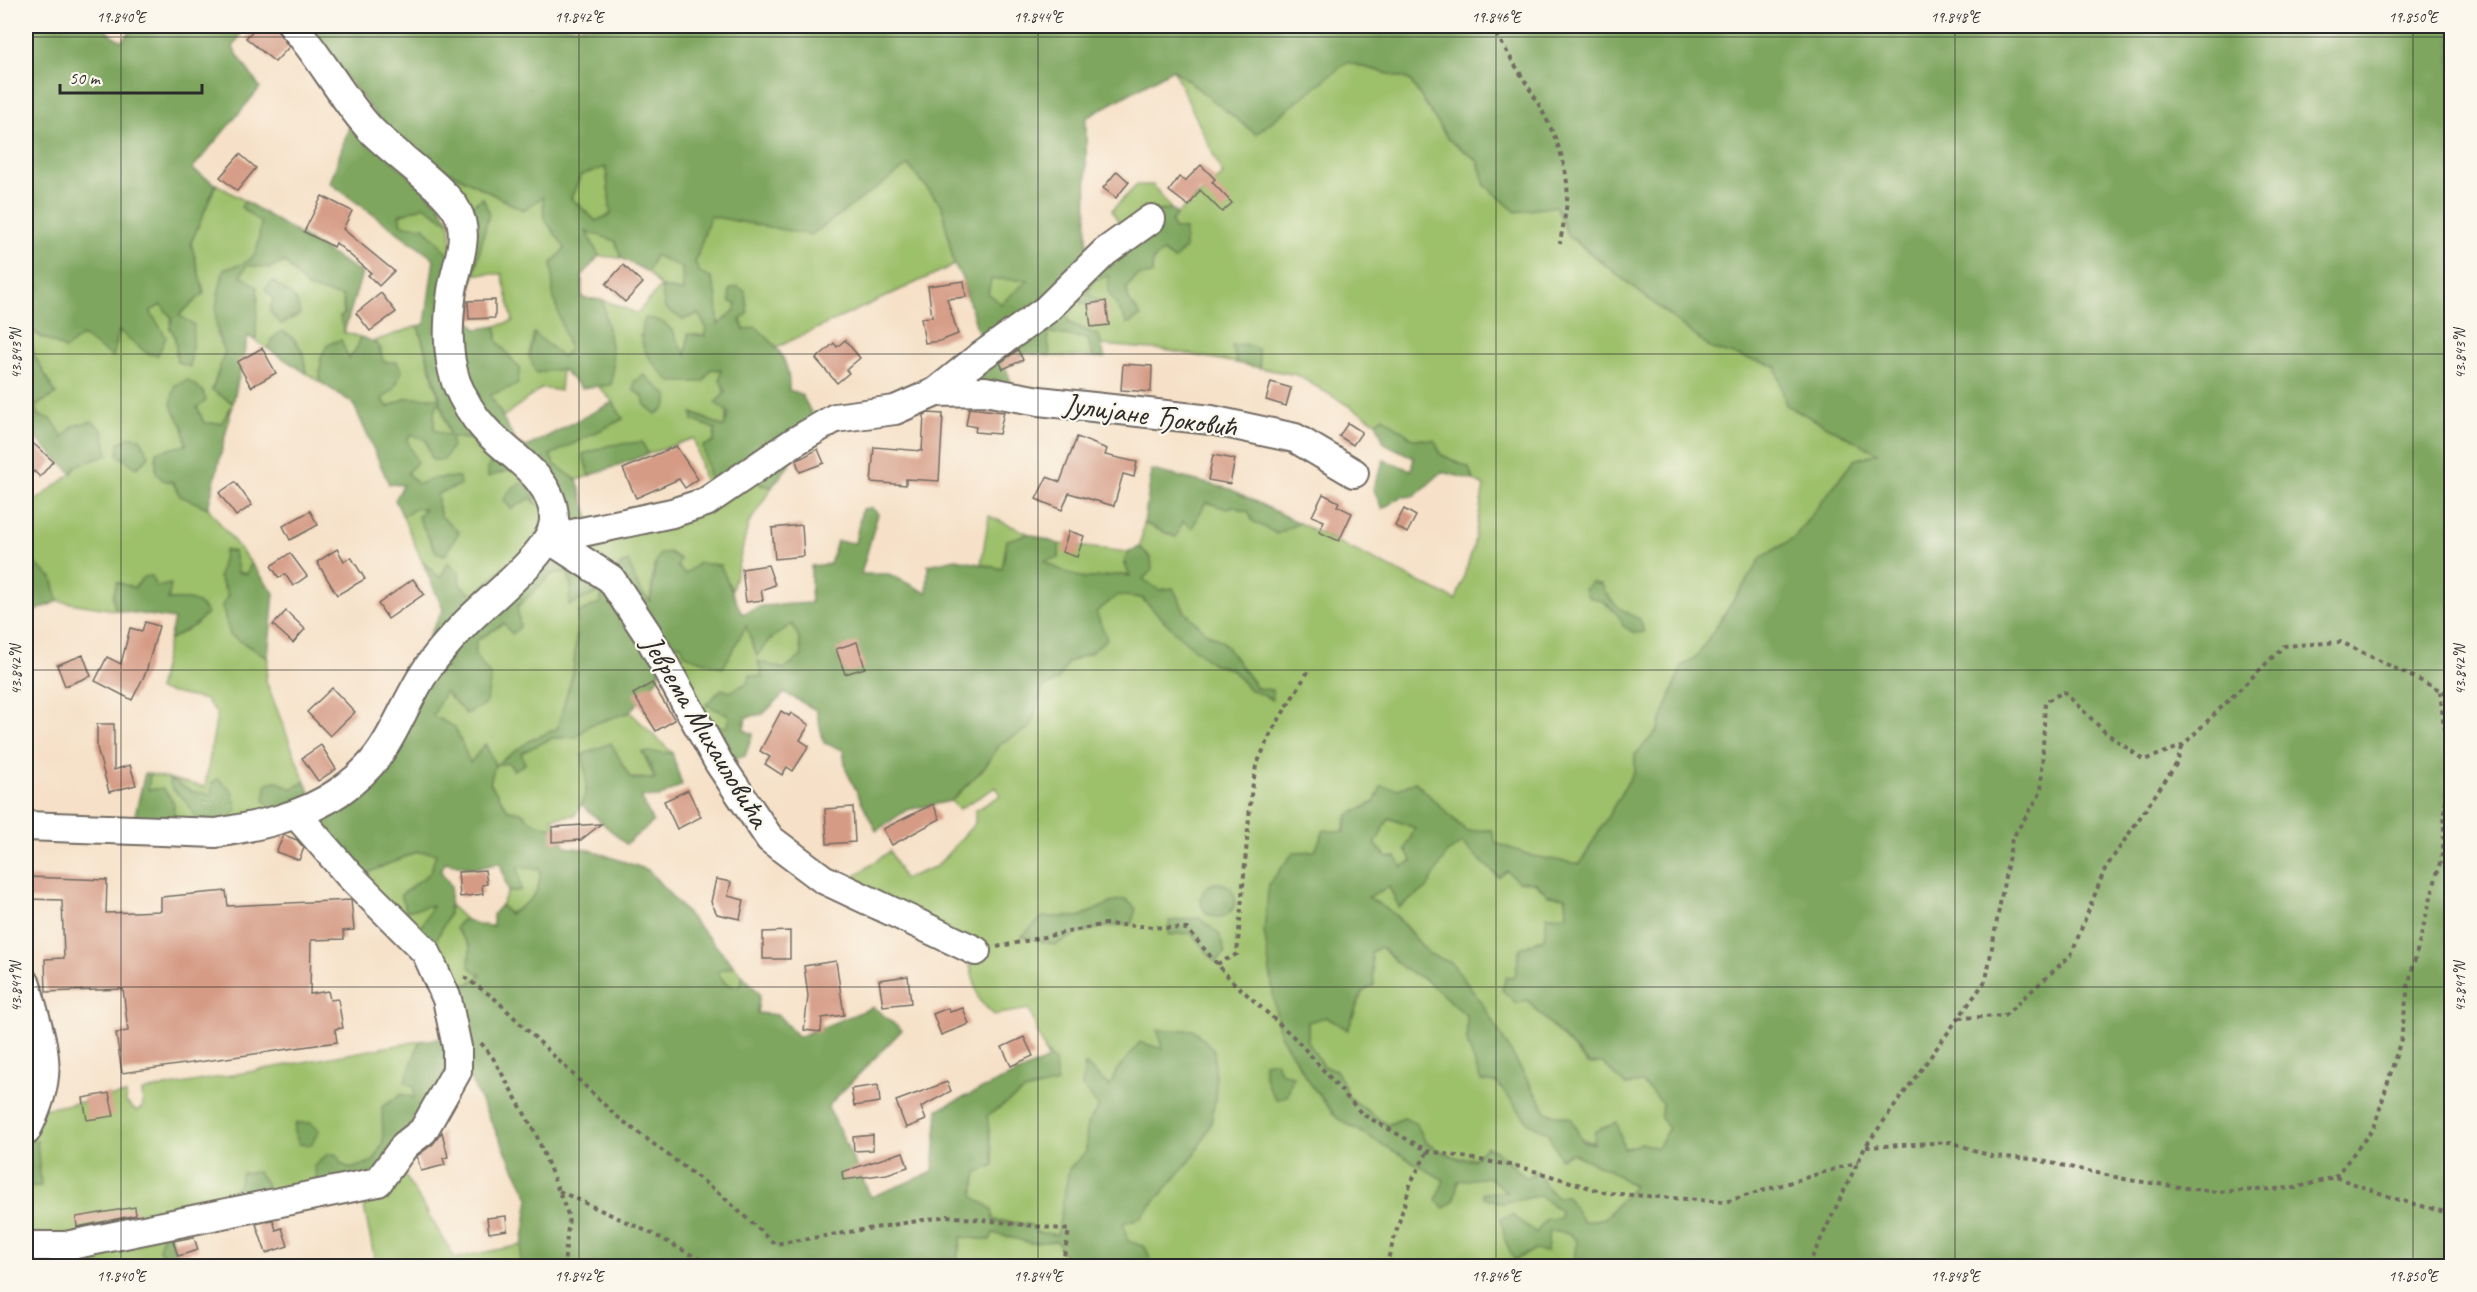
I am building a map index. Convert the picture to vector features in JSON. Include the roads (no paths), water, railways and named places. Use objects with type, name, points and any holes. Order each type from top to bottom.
[{"type":"street","points":[[26,826],[216,832],[242,829],[296,814],[338,793],[379,757],[423,675],[438,654],[549,539],[553,530],[554,511],[544,489],[532,472],[482,427],[466,403],[453,370],[448,321],[463,234],[460,216],[448,200],[398,157],[359,116],[293,26]]},
{"type":"street","name":"Јулијане Ђоковић","points":[[549,539],[672,513],[706,502],[794,442],[835,418],[895,410],[936,392],[977,359],[1046,310],[1106,252],[1151,219]]},
{"type":"street","name":"Јулијане Ђоковић","points":[[936,392],[985,391],[1039,401],[1211,420],[1295,438],[1354,473]]},
{"type":"street","name":"Јеврема Михаиловића","points":[[549,539],[611,579],[647,633],[719,764],[770,838],[823,879],[976,951]]},
{"type":"street","points":[[26,1246],[66,1246],[378,1182],[405,1145],[423,1131],[457,1071],[457,1047],[447,999],[426,952],[349,875],[296,814]]},
{"type":"street","points":[[26,984],[42,1039],[47,1068],[34,1114],[26,1131]]}]
